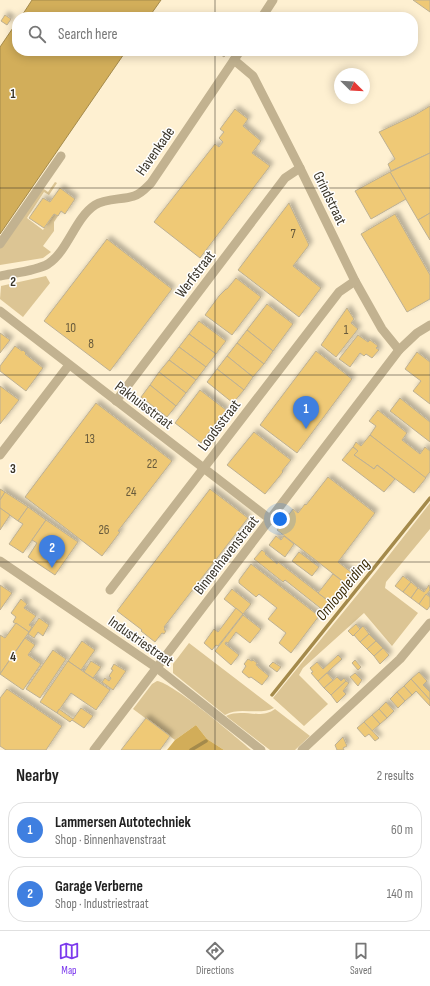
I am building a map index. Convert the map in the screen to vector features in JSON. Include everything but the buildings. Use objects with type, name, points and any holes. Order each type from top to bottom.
[{"type":"street","points":[[266,12],[274,0]]},
{"type":"street","name":"Havenkade","points":[[0,276],[40,268],[48,264],[57,256],[88,211],[96,204],[135,196],[151,183],[237,56]]},
{"type":"street","name":"Grindstraat","points":[[234,60],[253,76],[355,281],[382,329],[399,350]]},
{"type":"street","points":[[0,244],[61,156]]},
{"type":"street","name":"Werfstraat","points":[[116,401],[285,178],[300,168]]},
{"type":"street","name":"Loodsstraat","points":[[110,590],[339,292],[355,281]]},
{"type":"street","name":"Pakhuisstraat","points":[[0,311],[271,520]]},
{"type":"street","name":"Binnenhavenstraat","points":[[94,750],[271,520],[399,350],[417,333],[430,326]]},
{"type":"street","points":[[0,455],[69,365]]},
{"type":"street","name":"Industriestraat","points":[[0,561],[157,668],[261,750]]},
{"type":"street","points":[[302,750],[400,659],[430,623]]},
{"type":"shaded area","points":[[32,0],[161,0],[153,12],[24,12]]},
{"type":"shaded area","points":[[12,29],[12,56],[123,56],[0,234],[0,47]]},
{"type":"shaded area","points":[[55,182],[57,183],[49,195],[44,192],[27,218],[43,230],[54,214],[58,216],[54,222],[54,231],[43,246],[51,252],[43,258],[0,265],[0,246],[41,187],[48,192]]},
{"type":"shaded area","points":[[46,276],[50,283],[23,317],[0,299],[1,286]]},
{"type":"shaded area","points":[[430,503],[430,529],[386,582],[385,588],[418,613],[392,646],[364,613],[303,668],[299,675],[328,704],[304,726],[273,698],[376,572]]},
{"type":"shaded area","points":[[189,643],[274,708],[262,711],[237,711],[225,715],[173,673],[173,664]]},
{"type":"shaded area","points":[[157,681],[165,684],[190,700],[251,750],[224,750],[207,739],[196,725],[175,740],[133,709],[152,684]]},
{"type":"shaded area","points":[[275,709],[310,736],[295,750],[270,750],[226,716],[238,713],[264,714]]},
{"type":"shaded area","points":[[196,725],[207,739],[224,750],[167,750],[175,740]]},
{"type":"waterway","name":"Omloopleiding","points":[[272,695],[430,498]]},
{"type":"waterway","name":"Omloopleiding","points":[[191,750],[206,741]]},
{"type":"place","name":"Lammersen Autotechniek","points":[[306,429]]},
{"type":"place","name":"Garage Verberne","points":[[52,568]]}]
